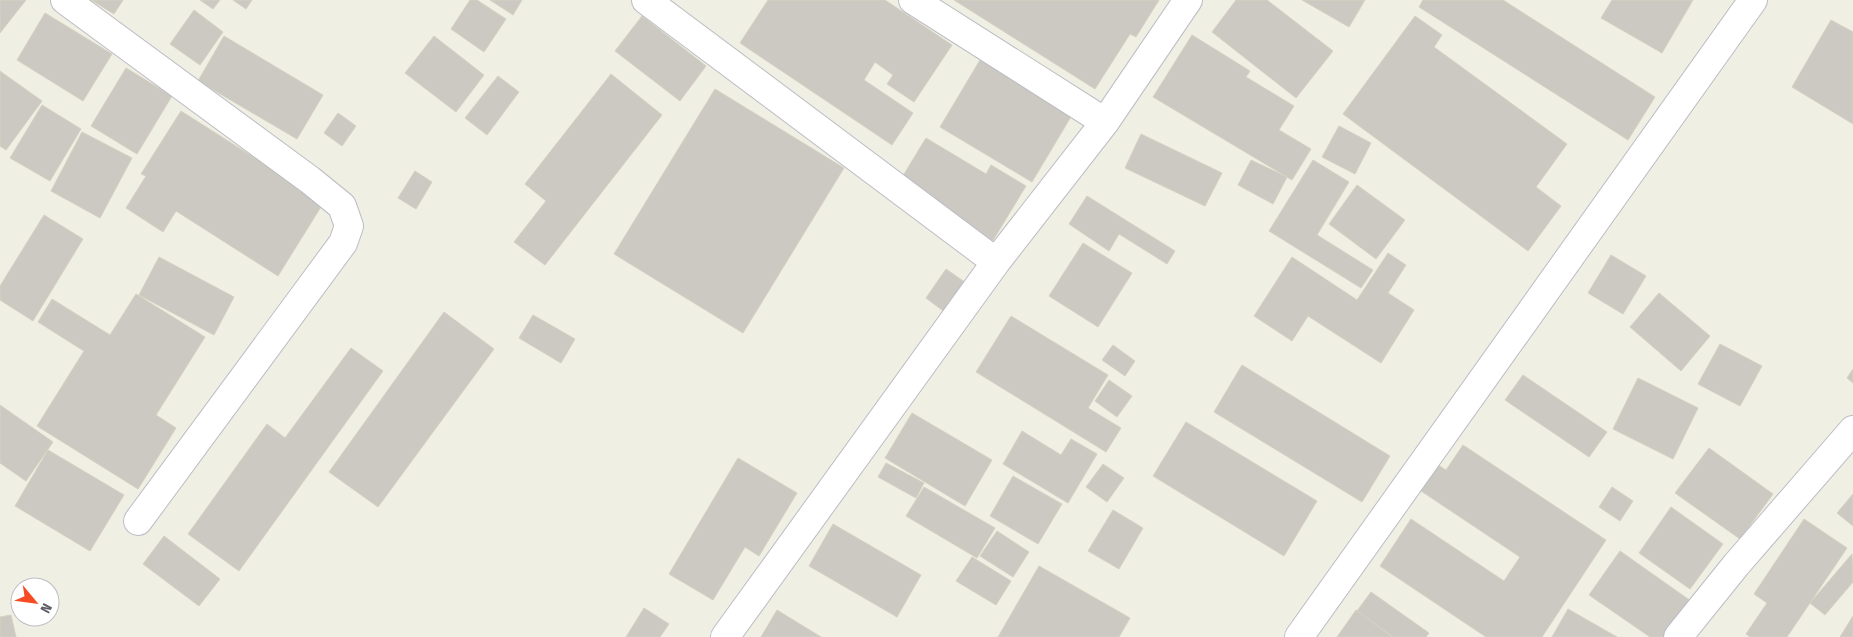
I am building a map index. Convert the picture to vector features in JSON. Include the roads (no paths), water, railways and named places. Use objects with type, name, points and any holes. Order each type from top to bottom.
[{"type":"street","points":[[65,0],[310,180],[342,206],[349,226],[343,243],[138,521]]},
{"type":"street","points":[[646,0],[996,262]]},
{"type":"street","points":[[913,0],[1105,122]]},
{"type":"street","points":[[726,637],[996,262],[1105,122],[1188,0]]},
{"type":"street","points":[[1299,637],[1753,0]]},
{"type":"street","points":[[1678,637],[1736,565],[1853,430]]}]
